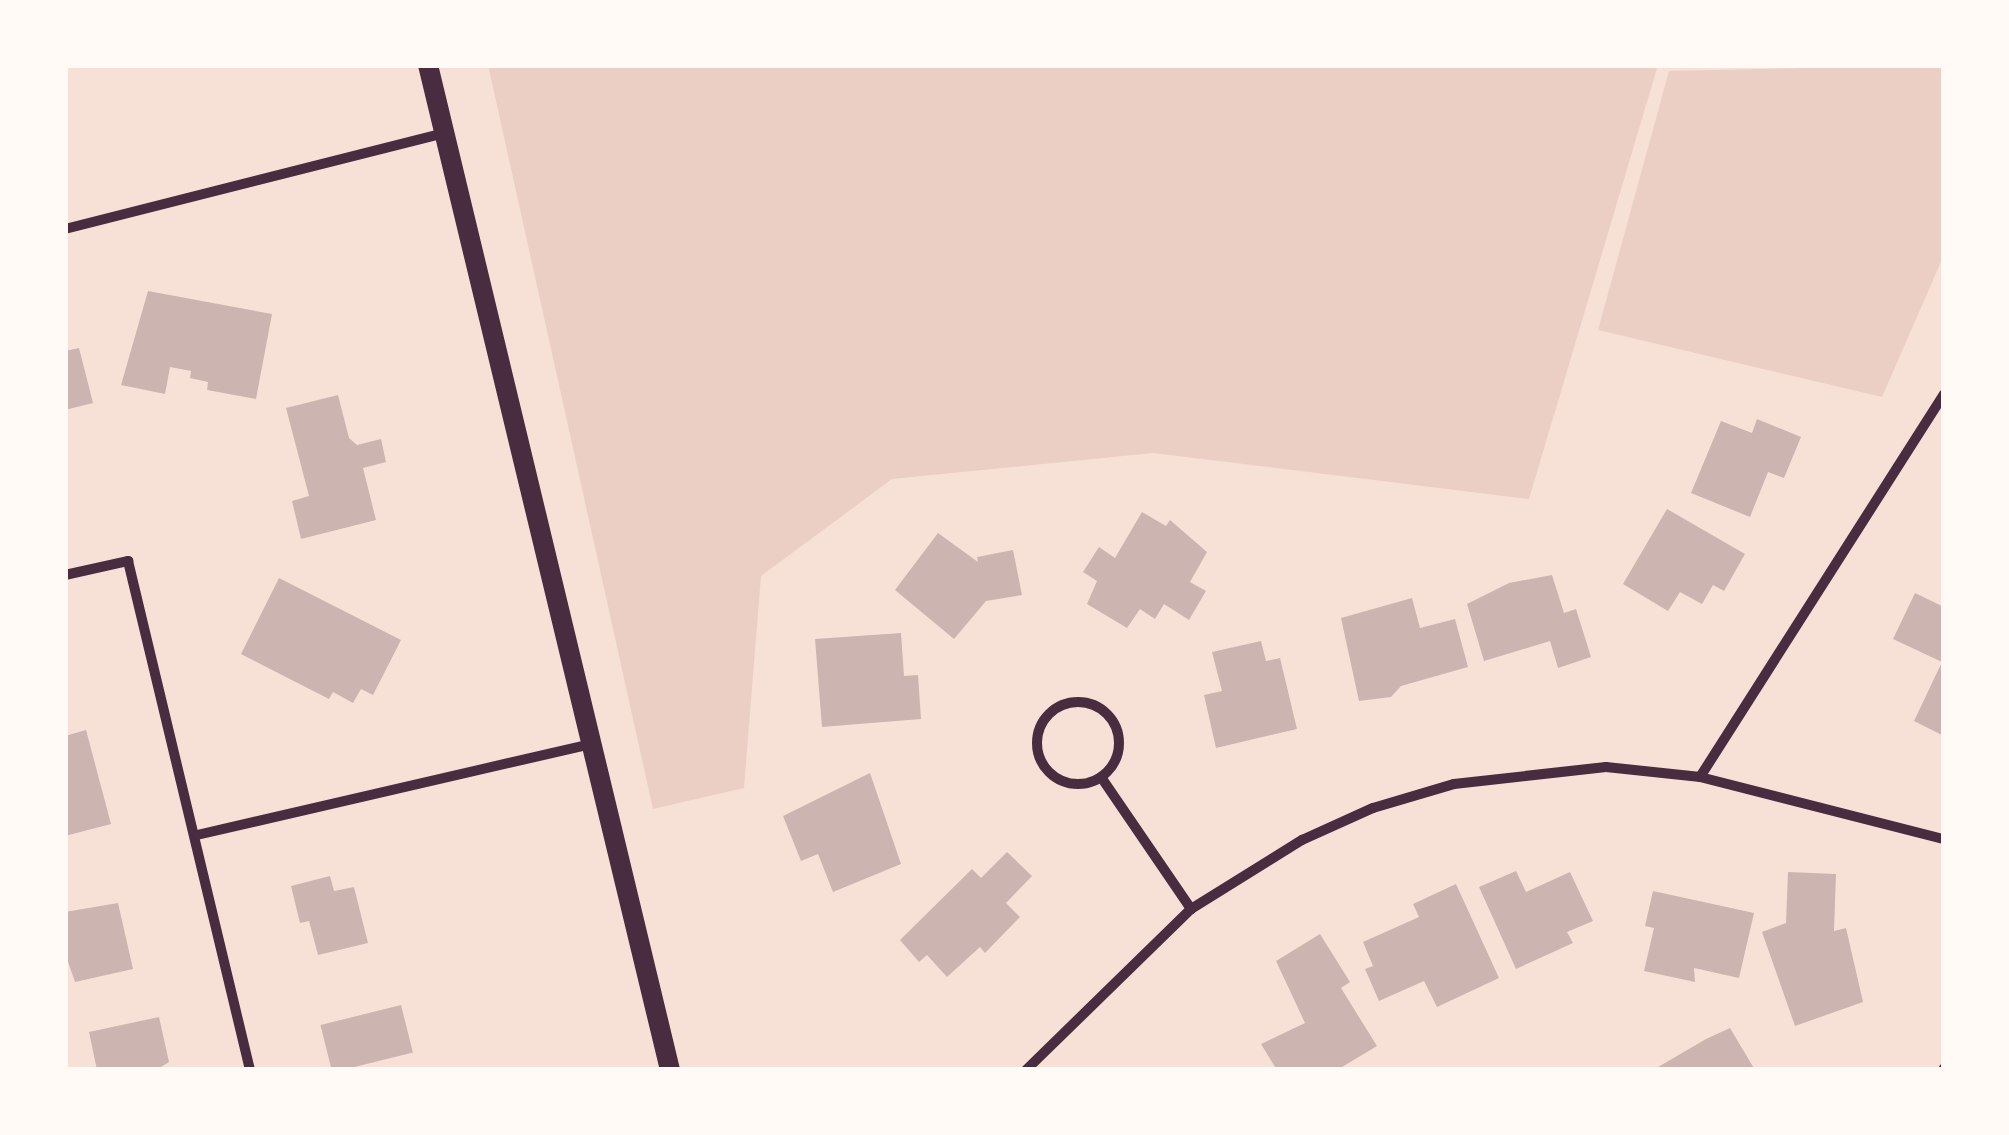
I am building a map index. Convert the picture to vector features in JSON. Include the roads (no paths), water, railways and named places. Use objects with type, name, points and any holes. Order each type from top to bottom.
[{"type":"main road","points":[[428,65],[441,134],[670,1070]]},
{"type":"street","points":[[65,229],[441,134]]},
{"type":"street","points":[[1700,777],[1944,394]]},
{"type":"street","points":[[65,576],[128,561],[198,835],[250,1070]]},
{"type":"street","points":[[1086,702],[1112,719],[1119,750],[1101,778],[1070,784],[1043,766],[1036,735],[1054,708],[1086,702]]},
{"type":"street","points":[[198,835],[590,744]]},
{"type":"street","points":[[1026,1070],[1191,908],[1302,840],[1374,808],[1454,784],[1606,767],[1700,777],[1944,840]]},
{"type":"street","points":[[1101,778],[1191,908]]}]
